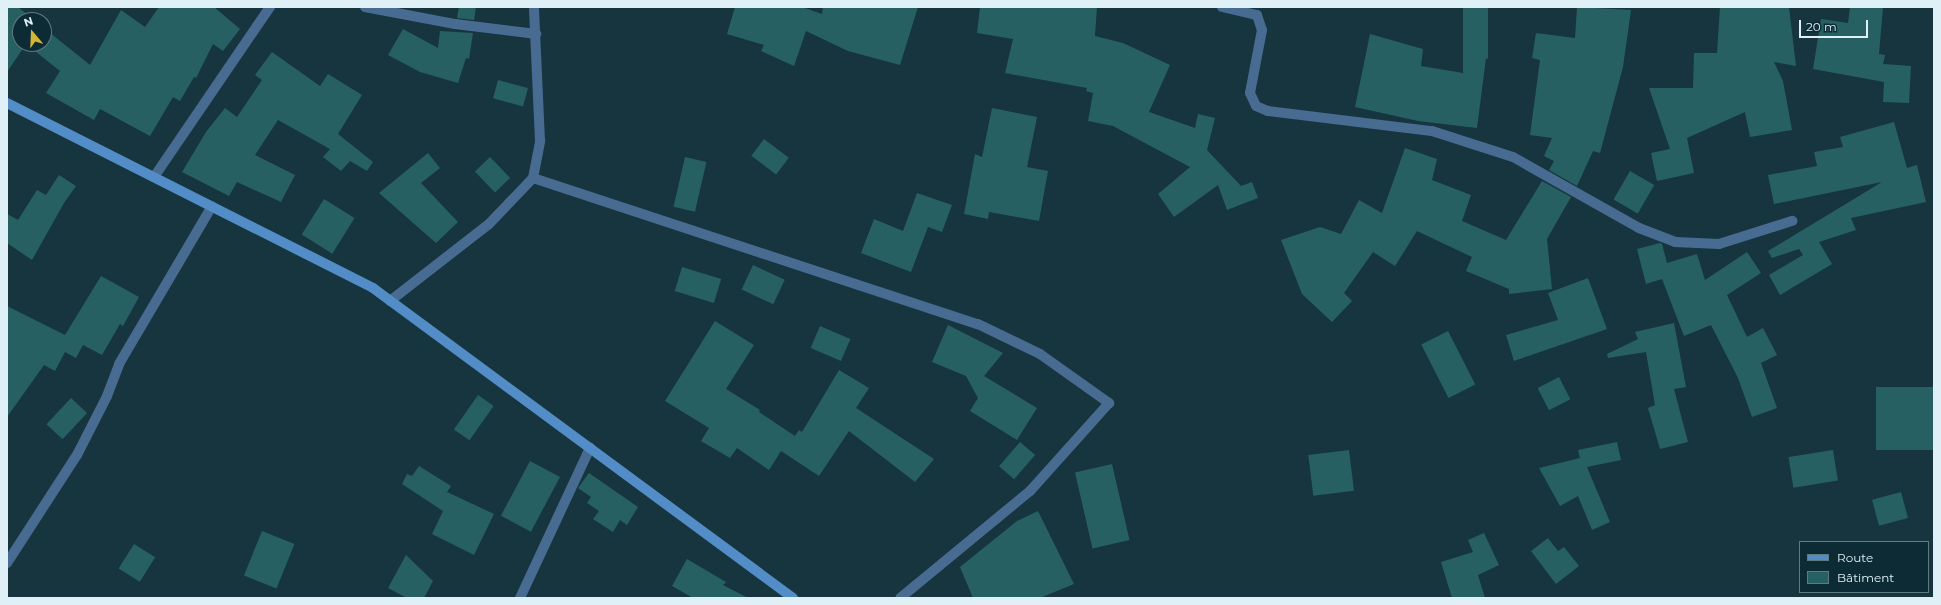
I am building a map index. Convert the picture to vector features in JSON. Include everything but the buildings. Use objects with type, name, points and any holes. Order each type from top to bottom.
[{"type":"main road","points":[[7,103],[373,288],[787,596]]},
{"type":"street","points":[[154,177],[270,7]]},
{"type":"street","points":[[365,7],[455,24],[536,34]]},
{"type":"street","points":[[390,301],[489,224],[533,178],[540,141],[534,7]]},
{"type":"street","points":[[1222,7],[1257,15],[1262,30],[1250,93],[1256,106],[1268,111],[1432,131],[1506,154],[1639,228],[1675,242],[1718,244],[1792,221]]},
{"type":"street","points":[[533,178],[978,324],[1040,354],[1109,403],[1030,491],[900,598]]},
{"type":"street","points":[[7,563],[77,455],[107,396],[119,364],[212,206]]},
{"type":"street","points":[[520,598],[590,448]]}]
